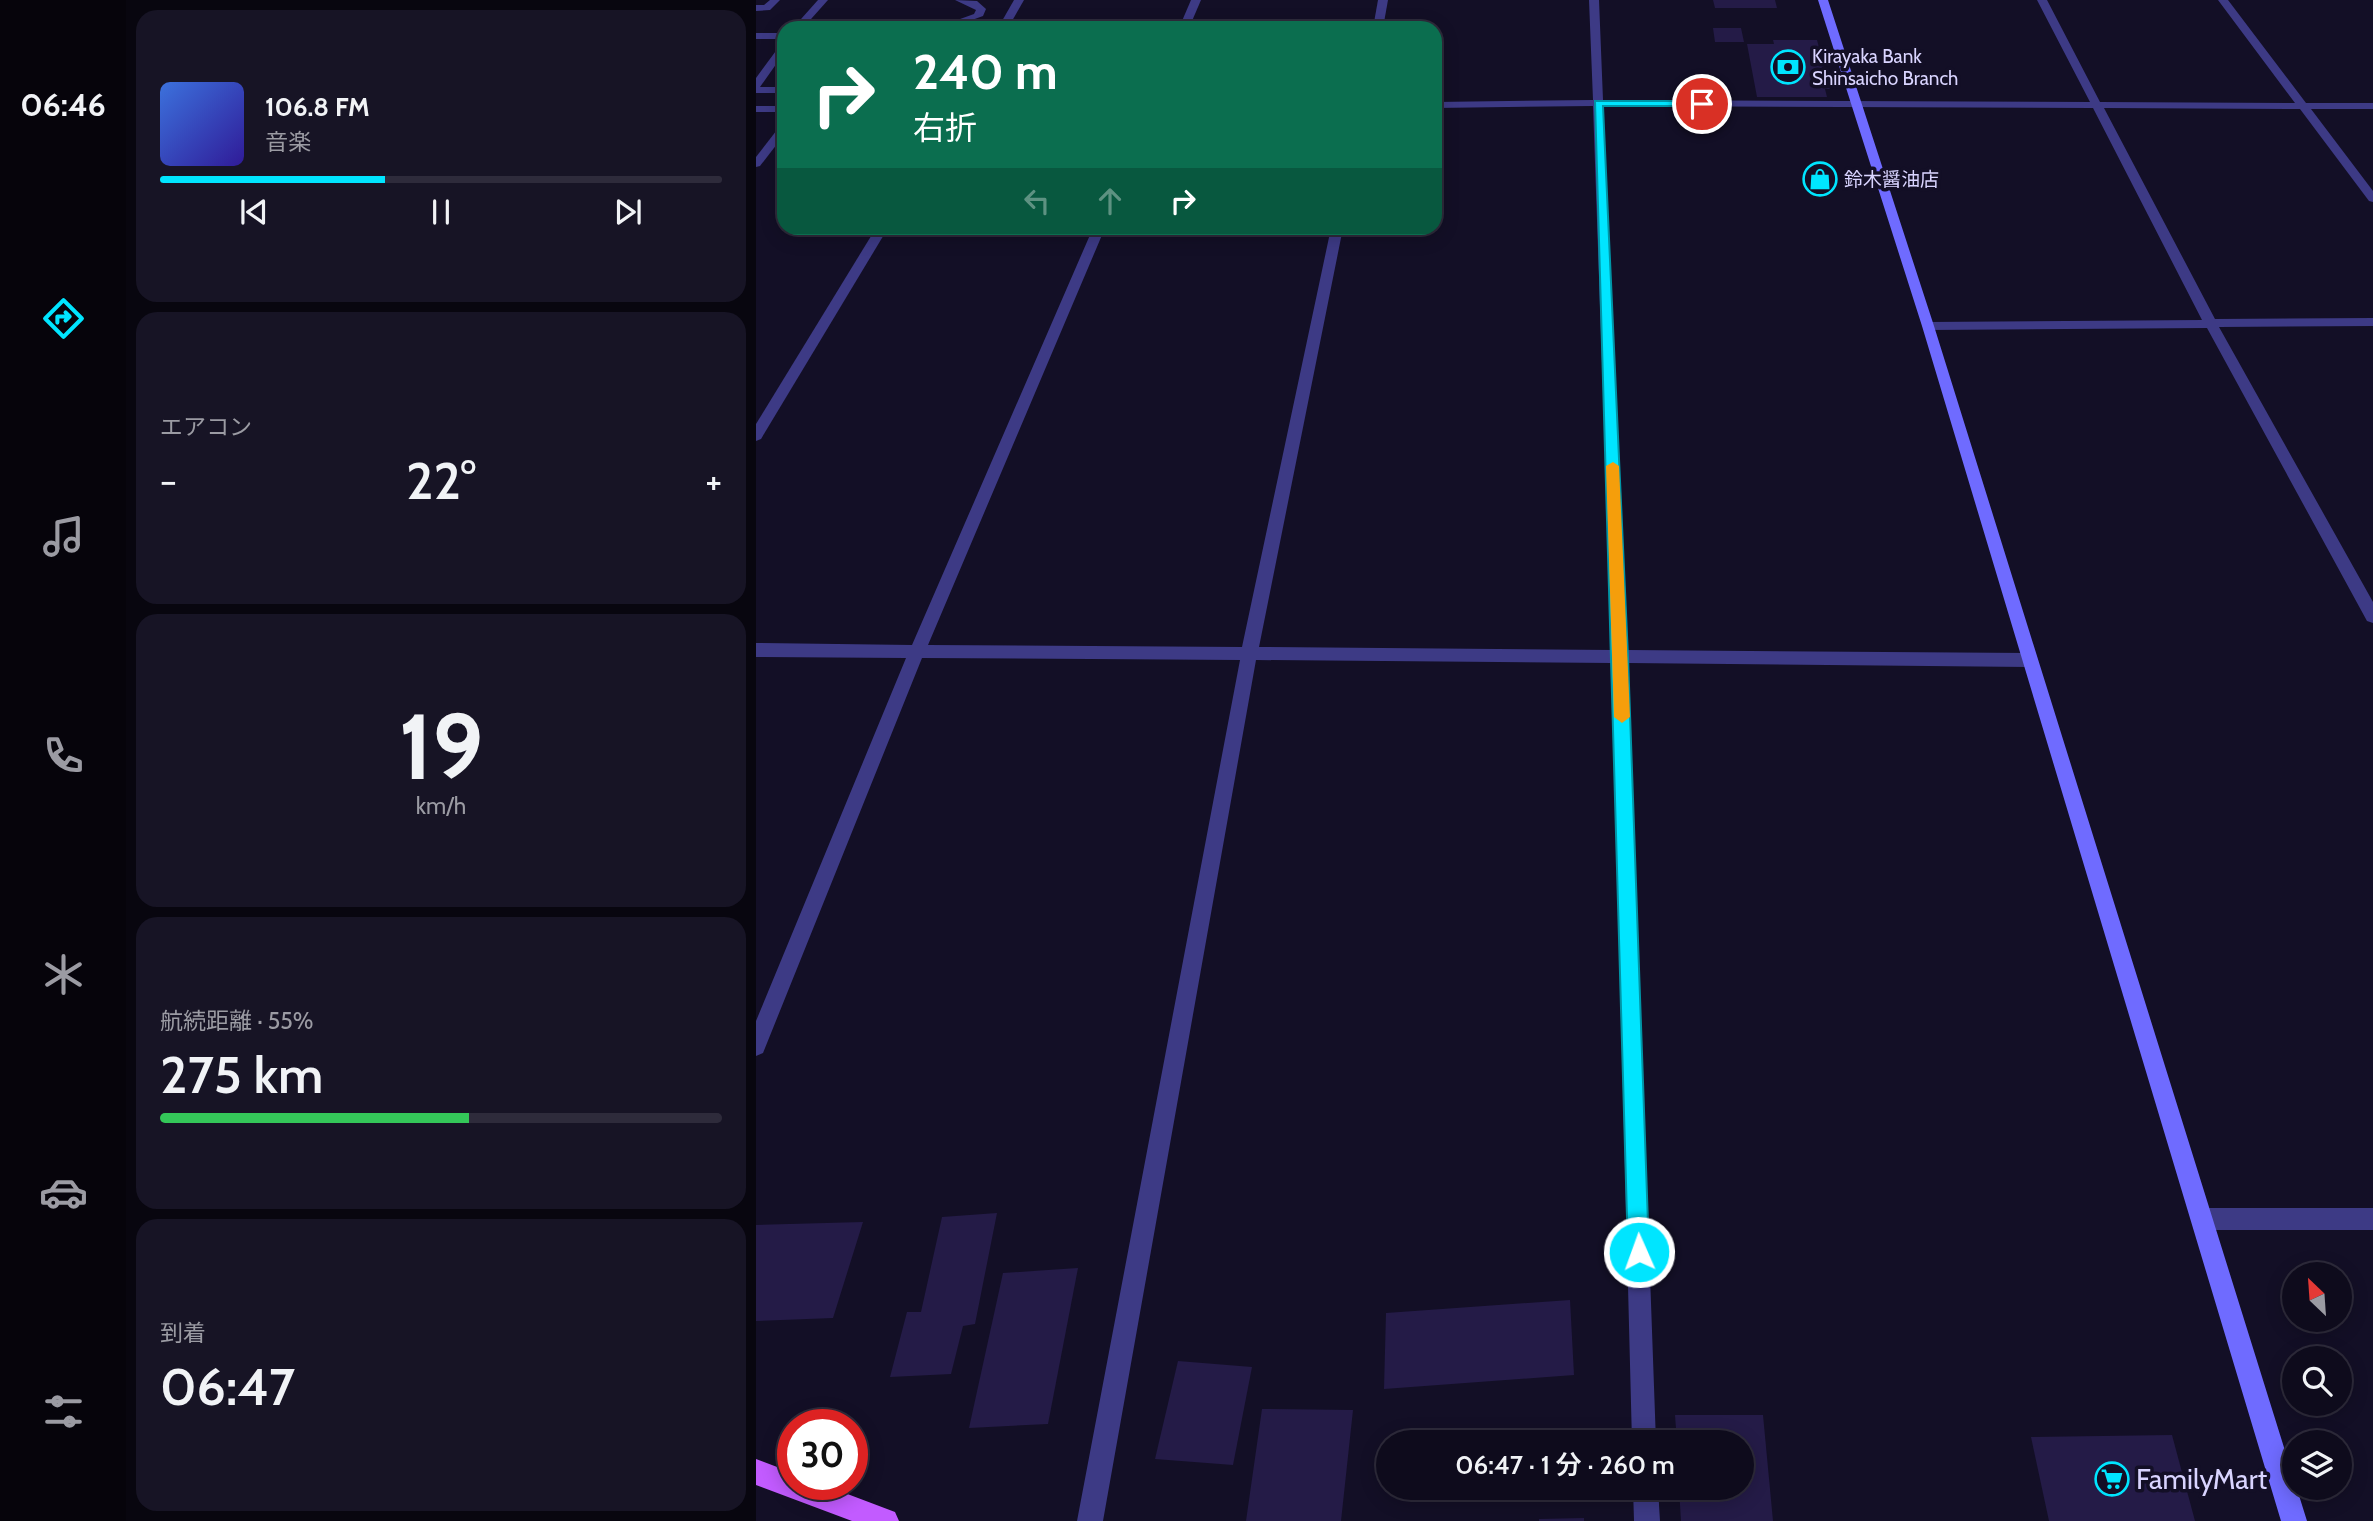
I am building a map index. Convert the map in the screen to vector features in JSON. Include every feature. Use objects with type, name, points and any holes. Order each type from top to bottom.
[{"type":"main road","points":[[756,1472],[886,1521]]},
{"type":"street","points":[[756,8],[768,8],[775,0]]},
{"type":"street","points":[[804,21],[823,0]]},
{"type":"street","points":[[960,0],[974,3],[981,9],[978,16],[962,21]]},
{"type":"street","points":[[1007,21],[1019,0]]},
{"type":"street","points":[[1187,21],[1196,0]]},
{"type":"street","points":[[1380,21],[1384,0]]},
{"type":"street","points":[[1594,0],[1620,657],[1644,1430]]},
{"type":"street","points":[[1823,0],[1928,326],[2028,660],[2294,1521]]},
{"type":"street","points":[[2042,0],[2211,324],[2373,617]]},
{"type":"street","points":[[2223,0],[2373,199]]},
{"type":"street","points":[[756,36],[777,36]]},
{"type":"street","points":[[777,56],[756,87],[777,89]]},
{"type":"street","points":[[1442,105],[2373,106]]},
{"type":"street","points":[[756,109],[777,109]]},
{"type":"street","points":[[756,164],[777,137]]},
{"type":"street","points":[[756,436],[878,235]]},
{"type":"street","points":[[756,1046],[917,651],[1096,235]]},
{"type":"street","points":[[1090,1521],[1249,654],[1336,235]]},
{"type":"street","points":[[1928,326],[2373,321]]},
{"type":"street","points":[[756,650],[2028,660]]},
{"type":"street","points":[[2202,1219],[2373,1219]]},
{"type":"street","points":[[1646,1500],[1647,1521]]},
{"type":"building","points":[[1713,0],[1775,0],[1777,8],[1715,8]]},
{"type":"building","points":[[1713,28],[1741,28],[1744,42],[1715,42]]},
{"type":"building","name":"Kirayaka Bank Shinsaicho Branch","points":[[1773,40],[1817,40],[1830,89],[1825,89],[1827,97],[1757,97],[1747,44],[1774,44]]},
{"type":"building","points":[[997,1213],[975,1324],[963,1326],[951,1374],[890,1377],[907,1312],[921,1312],[942,1217]]},
{"type":"building","points":[[863,1222],[833,1318],[756,1321],[756,1225]]},
{"type":"building","points":[[1078,1268],[1048,1424],[969,1428],[1003,1273]]},
{"type":"building","points":[[1570,1300],[1574,1375],[1384,1389],[1386,1313]]},
{"type":"building","points":[[1178,1361],[1252,1367],[1233,1465],[1155,1459]]},
{"type":"building","points":[[1262,1409],[1353,1410],[1341,1521],[1246,1521]]},
{"type":"building","points":[[1675,1415],[1763,1415],[1773,1521],[1681,1521],[1680,1500],[1754,1500],[1754,1430],[1676,1430]]},
{"type":"building","name":"FamilyMart","points":[[2172,1435],[2195,1521],[2049,1521],[2031,1437]]},
{"type":"building","points":[[1584,1518],[1584,1521],[1539,1521],[1539,1519]]},
{"type":"slow traffic","points":[[1613,466],[1622,717]]},
{"type":"place","name":"Kirayaka Bank Shinsaicho Branch","points":[[1788,67]]},
{"type":"place","name":"鈴木醤油店","points":[[1820,179]]},
{"type":"place","name":"FamilyMart","points":[[2112,1479]]},
{"type":"route","points":[[1639,1252],[1620,657],[1598,103],[1702,104]]}]
